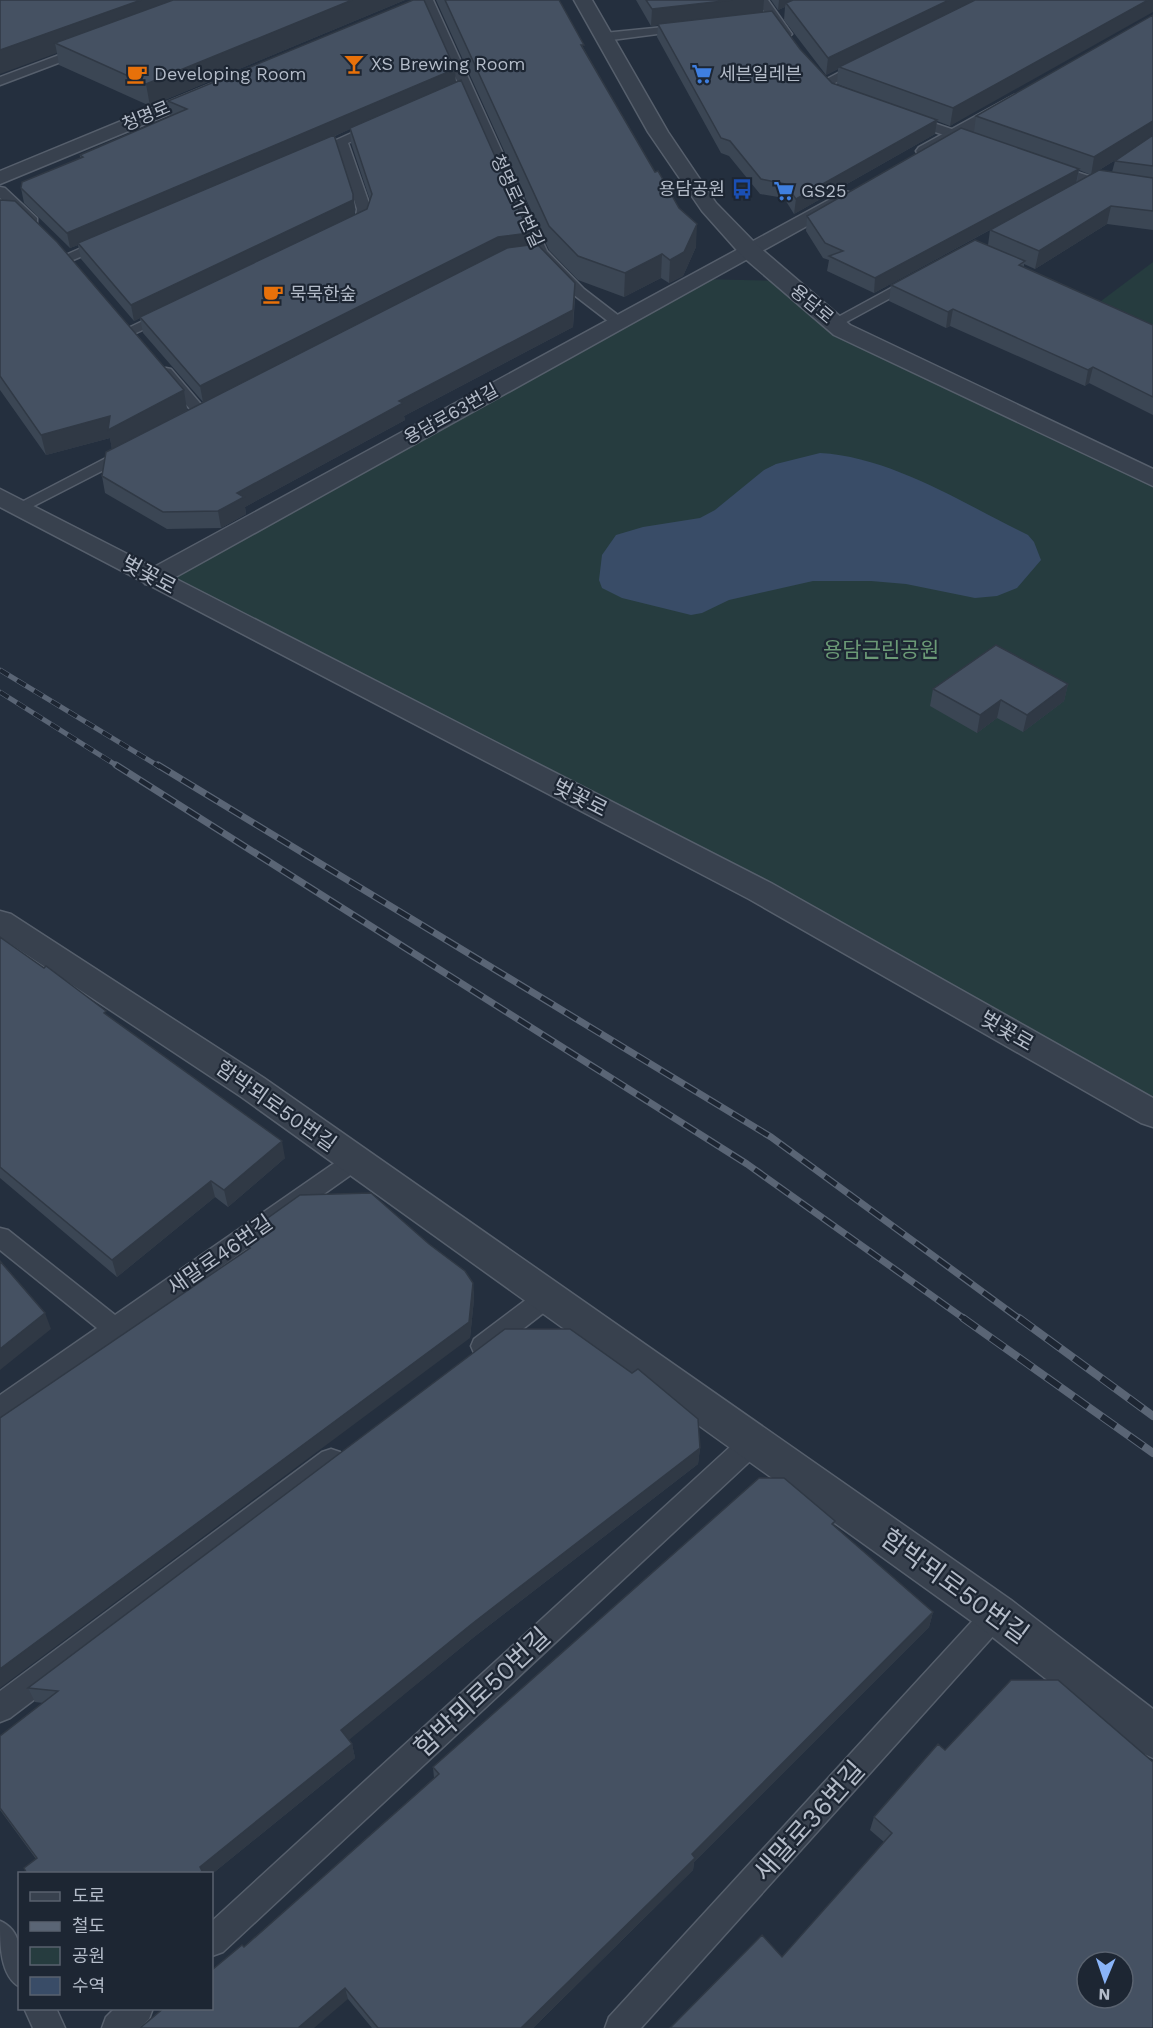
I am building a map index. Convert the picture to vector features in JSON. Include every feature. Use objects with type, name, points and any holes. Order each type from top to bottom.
[{"type":"street","name":"용담로","points":[[584,0],[658,132],[709,207],[750,251],[842,330],[979,398],[1153,479]]},
{"type":"street","name":"청명로","points":[[0,178],[229,82]]},
{"type":"street","points":[[904,164],[1035,89]]},
{"type":"street","name":"용담로63번길","points":[[154,578],[863,187]]},
{"type":"street","name":"벚꽃로","points":[[10,502],[760,891],[1153,1114]]},
{"type":"street","name":"함박뫼로50번길","points":[[0,922],[252,1087],[996,1614],[1153,1736]]},
{"type":"lane","points":[[762,0],[793,44]]},
{"type":"lane","name":"청명로17번길","points":[[422,2],[439,22],[460,89],[541,252],[579,292],[618,322]]},
{"type":"lane","points":[[604,37],[695,27]]},
{"type":"lane","points":[[0,81],[100,44]]},
{"type":"lane","points":[[836,93],[820,80],[877,57]]},
{"type":"lane","points":[[901,116],[987,146]]},
{"type":"lane","points":[[297,160],[393,119]]},
{"type":"lane","points":[[334,234],[362,219],[364,209],[341,141]]},
{"type":"lane","points":[[1040,164],[1094,182],[1153,191]]},
{"type":"lane","points":[[1073,193],[1110,170]]},
{"type":"lane","points":[[0,191],[45,234]]},
{"type":"lane","points":[[68,257],[123,234]]},
{"type":"lane","points":[[522,255],[541,252]]},
{"type":"lane","points":[[834,323],[932,270]]},
{"type":"lane","points":[[131,331],[185,305]]},
{"type":"lane","points":[[154,358],[200,412]]},
{"type":"lane","points":[[10,502],[148,441]]},
{"type":"lane","name":"새말로46번길","points":[[0,1409],[354,1161]]},
{"type":"lane","points":[[0,1237],[115,1329]]},
{"type":"lane","points":[[461,1362],[547,1298]]},
{"type":"lane","name":"함박뫼로50번길","points":[[213,1940],[752,1443]]},
{"type":"lane","points":[[0,1708],[346,1449]]},
{"type":"lane","name":"새말로36번길","points":[[620,2028],[996,1614]]},
{"type":"lane","points":[[0,1936],[18,1968]]},
{"type":"lane","points":[[40,2010],[50,2028]]},
{"type":"lane","points":[[117,2028],[136,2010]]},
{"type":"green space","points":[[1153,262],[1153,328],[1097,304]]},
{"type":"green space","name":"용담근린공원","points":[[698,279],[784,281],[834,323],[1153,479],[1153,1116],[154,578]]},
{"type":"water","points":[[820,453],[847,456],[874,463],[953,496],[1028,535],[1034,542],[1041,560],[1017,588],[997,596],[975,598],[906,584],[871,581],[813,581],[729,600],[702,613],[691,615],[622,598],[602,588],[599,580],[602,555],[616,535],[643,527],[700,518],[715,510],[764,470],[776,464]]},
{"type":"building","points":[[0,0],[141,0],[0,50]]},
{"type":"building","points":[[173,0],[352,0],[146,84],[55,43]]},
{"type":"building","points":[[413,0],[424,0],[455,69],[67,233],[21,188],[22,182],[83,157],[80,155],[187,109],[168,101]]},
{"type":"building","points":[[445,0],[559,0],[584,45],[581,45],[655,172],[658,171],[679,208],[697,224],[684,252],[670,260],[662,254],[625,273],[578,256],[549,226]]},
{"type":"building","points":[[646,0],[732,0],[652,9]]},
{"type":"building","points":[[793,0],[949,0],[828,58],[786,3]]},
{"type":"building","points":[[975,0],[1148,0],[953,108],[839,67]]},
{"type":"building","points":[[772,11],[800,49],[832,83],[937,120],[796,199],[785,184],[761,179],[730,141],[721,138],[658,24]]},
{"type":"building","points":[[1153,15],[1153,121],[1094,157],[976,116]]},
{"type":"building","points":[[461,80],[529,233],[498,237],[200,386],[140,317],[367,209],[372,194],[350,128]]},
{"type":"building","points":[[961,128],[1079,169],[875,278],[829,256],[843,251],[825,243],[807,216]]},
{"type":"building","points":[[334,135],[353,200],[131,305],[78,243]]},
{"type":"building","points":[[1153,135],[1153,166],[1115,161]]},
{"type":"building","points":[[1099,170],[1153,178],[1153,211],[1111,206],[1039,251],[990,230]]},
{"type":"building","points":[[0,200],[15,201],[57,242],[184,390],[108,430],[110,416],[41,435],[0,376]]},
{"type":"building","points":[[975,240],[1025,261],[1019,265],[1153,325],[1153,397],[1093,367],[1088,370],[953,309],[948,312],[891,285]]},
{"type":"building","points":[[537,244],[575,283],[573,310],[399,401],[403,403],[237,493],[244,497],[218,511],[163,512],[102,476],[106,452],[507,248]]},
{"type":"building","points":[[996,645],[1068,684],[1027,715],[1001,700],[980,715],[933,689]]},
{"type":"building","points":[[0,937],[44,968],[46,966],[106,1011],[104,1013],[282,1141],[224,1190],[211,1181],[112,1260],[0,1167]]},
{"type":"building","points":[[371,1193],[429,1244],[465,1271],[473,1283],[469,1322],[0,1669],[0,1418],[250,1248],[248,1247],[275,1227],[265,1220],[300,1195]]},
{"type":"building","points":[[0,1261],[45,1313],[0,1349]]},
{"type":"building","points":[[505,1329],[570,1329],[632,1373],[638,1369],[698,1419],[700,1448],[473,1623],[341,1730],[352,1744],[200,1867],[201,1872],[26,1872],[24,1868],[37,1858],[0,1808],[0,1736],[58,1691],[28,1688]]},
{"type":"building","points":[[759,1478],[784,1478],[835,1521],[832,1524],[933,1612],[692,1854],[695,1858],[521,2028],[378,2028],[345,1988],[298,2028],[140,2028],[162,2010],[213,2010],[213,1969],[242,1945],[244,1947],[439,1774],[433,1767]]},
{"type":"building","points":[[1011,1680],[1058,1680],[1153,1762],[1153,2028],[670,2028],[762,1935],[782,1957],[892,1833],[874,1817],[938,1744],[945,1750]]},
{"type":"railway","points":[[0,670],[160,767]]},
{"type":"railway","points":[[0,692],[119,767]]},
{"type":"railway","points":[[116,765],[747,1164],[966,1320]]},
{"type":"railway","points":[[158,765],[771,1137],[1021,1320]]},
{"type":"railway","points":[[963,1318],[1153,1453]]},
{"type":"railway","points":[[1019,1318],[1153,1416]]},
{"type":"place","name":"XS Brewing Room","points":[[354,64]]},
{"type":"place","name":"Developing Room","points":[[137,74]]},
{"type":"place","name":"세븐일레븐","points":[[702,74]]},
{"type":"place","name":"용담공원","points":[[742,189]]},
{"type":"place","name":"GS25","points":[[784,191]]},
{"type":"place","name":"묵묵한숲","points":[[273,294]]}]
